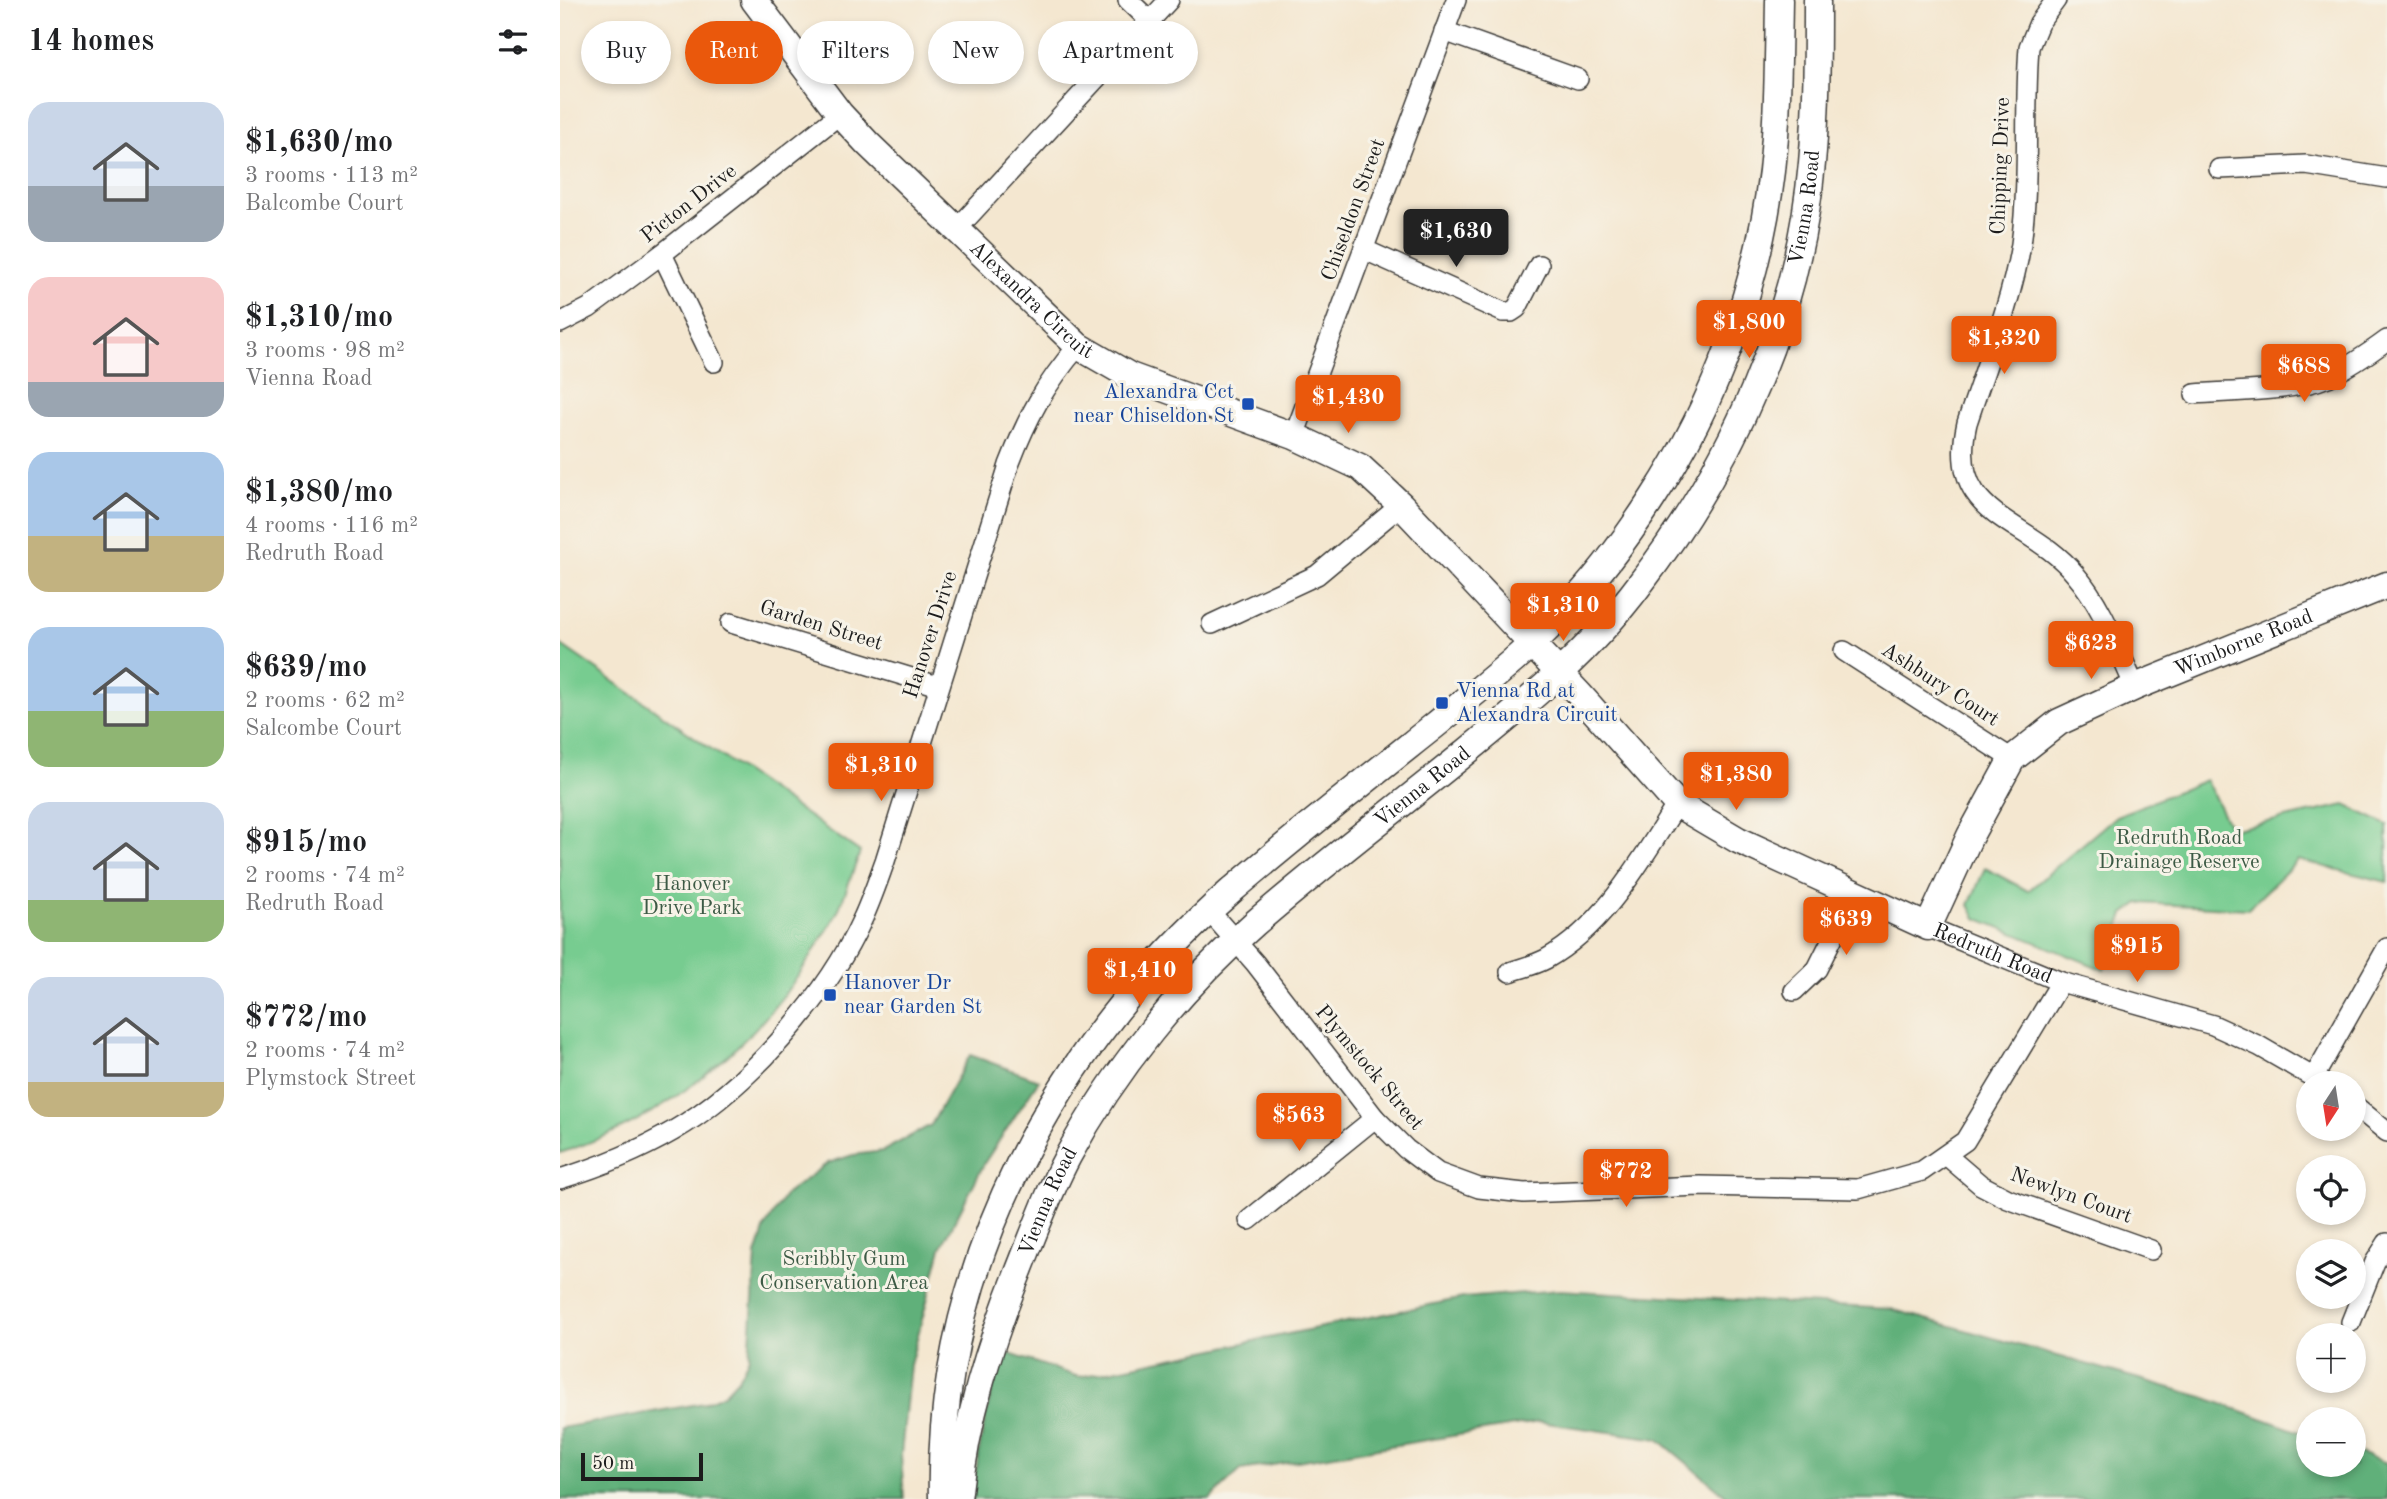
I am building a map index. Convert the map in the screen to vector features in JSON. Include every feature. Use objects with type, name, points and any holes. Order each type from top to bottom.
[{"type":"main road","name":"Alexandra Circuit","points":[[754,0],[840,114],[1078,346],[1129,376],[1294,436],[1360,467],[1401,505],[1560,674]]},
{"type":"main road","name":"Vienna Road","points":[[942,1499],[943,1421],[953,1351],[971,1280],[1003,1199],[1054,1098],[1085,1053],[1157,963],[1231,892],[1531,644],[1585,589],[1651,502],[1679,455],[1730,344],[1761,234],[1772,172],[1779,0]]},
{"type":"main road","name":"Vienna Road","points":[[958,1499],[963,1460],[982,1369],[1045,1203],[1068,1157],[1122,1070],[1161,1018],[1236,942],[1560,674],[1631,596],[1673,538],[1712,476],[1747,411],[1769,355],[1801,234],[1811,166],[1816,96],[1817,0]]},
{"type":"main road","name":"Wimborne Road","points":[[1928,926],[1970,836],[2012,759],[2059,722],[2135,687],[2387,585]]},
{"type":"main road","name":"Redruth Road","points":[[1560,674],[1677,804],[1738,840],[1928,926]]},
{"type":"street","points":[[1128,0],[1150,21],[1169,0]]},
{"type":"street","name":"Chiseldon Street","points":[[1294,436],[1456,0]]},
{"type":"street","name":"Chipping Drive","points":[[2056,0],[2039,23],[2029,47],[2025,209],[2020,246],[2012,285],[1963,443],[1964,474],[1982,502],[2053,551],[2093,595],[2135,687]]},
{"type":"street","points":[[1444,31],[1578,79]]},
{"type":"street","points":[[956,230],[1092,84]]},
{"type":"street","name":"Picton Drive","points":[[560,323],[589,308],[662,254],[840,114]]},
{"type":"street","points":[[2219,169],[2306,165],[2387,178]]},
{"type":"street","points":[[1365,250],[1503,312],[1511,312],[1517,308],[1539,265]]},
{"type":"street","points":[[662,254],[714,362]]},
{"type":"street","points":[[2195,394],[2293,386],[2326,378],[2387,340]]},
{"type":"street","name":"Hanover Drive","points":[[560,1179],[630,1153],[674,1131],[708,1108],[765,1057],[793,1027],[839,961],[862,921],[885,861],[1009,465],[1028,417],[1053,376],[1078,346]]},
{"type":"street","points":[[1212,624],[1317,575],[1401,505]]},
{"type":"street","name":"Garden Street","points":[[731,623],[938,686]]},
{"type":"street","name":"Ashbury Court","points":[[1844,651],[2012,759]]},
{"type":"street","points":[[1510,972],[1545,959],[1580,933],[1610,902],[1639,864],[1677,804]]},
{"type":"street","points":[[1794,991],[1817,969],[1855,893]]},
{"type":"street","name":"Plymstock Street","points":[[1210,912],[1255,963],[1375,1118],[1406,1149],[1438,1172],[1479,1188],[1524,1193],[1700,1185],[1858,1189],[1922,1171],[1965,1141],[2060,982]]},
{"type":"street","name":"Redruth Road","points":[[1928,926],[2060,982],[2213,1025],[2259,1046],[2302,1071]]},
{"type":"street","points":[[2323,1071],[2387,948]]},
{"type":"street","points":[[2366,1115],[2387,1132]]},
{"type":"street","points":[[1248,1220],[1375,1118]]},
{"type":"street","name":"Newlyn Court","points":[[1946,1155],[1981,1185],[2008,1199],[2151,1250]]},
{"type":"street","points":[[2351,1322],[2375,1262],[2387,1242]]},
{"type":"green space","name":"Hanover Drive Park","points":[[560,644],[860,852],[838,911],[816,948],[767,1016],[738,1046],[707,1074],[673,1099],[637,1120],[560,1153]]},
{"type":"green space","name":"Redruth Road Drainage Reserve","points":[[2206,780],[2231,830],[2345,805],[2387,825],[2387,882],[2298,860],[2248,909],[2139,903],[2124,914],[2104,970],[1976,918],[1969,905],[1985,868],[2028,891],[2116,816]]},
{"type":"green space","name":"Scribbly Gum Conservation Area","points":[[970,1055],[1039,1080],[985,1162],[941,1248],[910,1365],[901,1455],[904,1499],[560,1499],[560,1428],[704,1403],[724,1394],[738,1379],[749,1357],[756,1255],[765,1227],[786,1194],[828,1163],[853,1155],[883,1151],[931,1125]]},
{"type":"green space","points":[[1560,1290],[1891,1309],[2203,1397],[2296,1431],[2296,1477],[2366,1477],[2366,1455],[2387,1463],[2387,1499],[1730,1499],[1658,1439],[1539,1422],[1241,1470],[1210,1499],[972,1499],[984,1425],[1004,1352],[1079,1377],[1463,1298]]},
{"type":"place","name":"Alexandra Cct near Chiseldon St","points":[[1248,404]]},
{"type":"place","name":"Vienna Rd at Alexandra Circuit","points":[[1442,703]]},
{"type":"place","name":"Hanover Dr near Garden St","points":[[830,995]]}]
